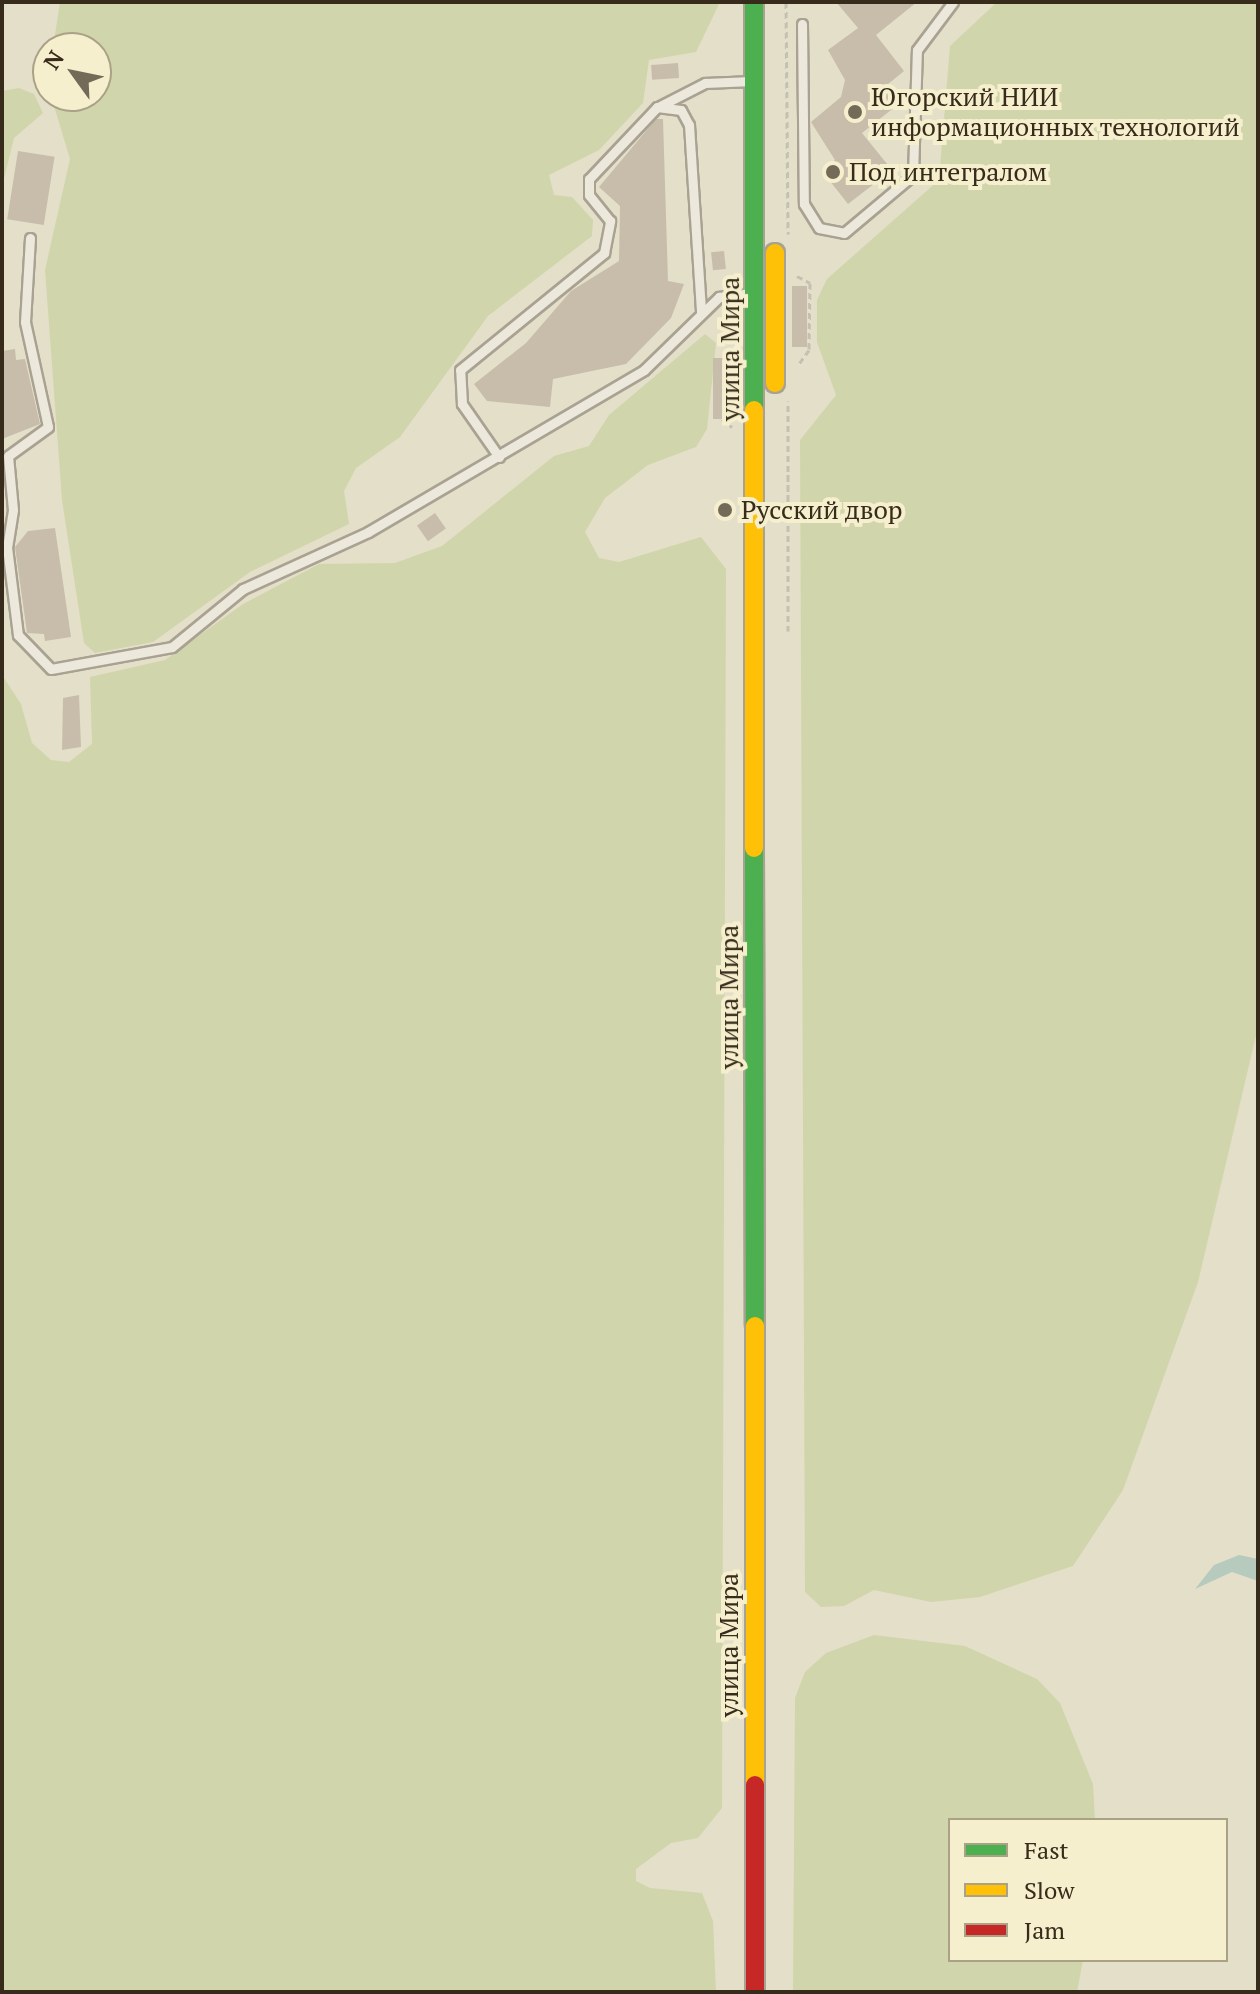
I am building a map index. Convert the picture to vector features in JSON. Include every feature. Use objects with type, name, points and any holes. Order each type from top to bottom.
[{"type":"main road","name":"улица Мира","points":[[754,2],[755,1992]]},
{"type":"main road","name":"улица Мира","points":[[774,2],[774,1992]]},
{"type":"main road","points":[[756,293],[775,292]]},
{"type":"lane","points":[[802,24],[804,204],[819,228],[844,233],[913,175],[917,50],[953,2]]},
{"type":"lane","points":[[499,457],[462,404],[460,370],[604,253],[610,221],[589,195],[589,179],[657,107],[705,83],[755,81]]},
{"type":"lane","points":[[657,107],[681,110],[689,125],[701,312]]},
{"type":"lane","points":[[30,238],[25,322],[48,427],[8,456],[13,510],[7,547],[18,635],[51,669],[172,647],[243,589],[368,532],[644,370],[701,312],[724,294],[756,293]]},
{"type":"path","points":[[722,373],[723,422],[739,429]]},
{"type":"green space","points":[[60,2],[720,2],[696,52],[649,60],[643,103],[599,150],[549,175],[554,195],[572,197],[593,220],[592,236],[488,316],[400,437],[356,468],[344,491],[349,524],[250,572],[153,642],[95,653],[84,643],[62,500],[45,270],[70,159],[56,112],[112,112],[112,32],[55,32]]},
{"type":"green space","points":[[997,2],[1258,2],[1258,1027],[1198,1282],[1123,1490],[1073,1566],[980,1597],[931,1602],[874,1590],[844,1606],[821,1607],[805,1592],[800,440],[836,395],[817,342],[817,300],[827,279],[939,180],[950,46]]},
{"type":"green space","points":[[19,88],[32,93],[32,112],[43,113],[14,138],[2,187],[2,91]]},
{"type":"green space","points":[[705,334],[716,343],[707,429],[696,447],[648,465],[605,498],[585,532],[599,558],[619,562],[701,537],[726,569],[722,1808],[698,1838],[671,1843],[636,1869],[636,1881],[650,1888],[702,1893],[713,1921],[716,1992],[2,1992],[2,675],[21,704],[32,743],[51,760],[69,762],[92,744],[90,677],[165,660],[243,604],[319,564],[395,563],[442,546],[554,456],[589,446],[609,415]]},
{"type":"green space","points":[[874,1635],[965,1646],[1037,1679],[1060,1703],[1093,1784],[1095,1818],[948,1818],[948,1962],[1083,1962],[1077,1992],[793,1992],[795,1698],[805,1672],[826,1653]]},
{"type":"shaded area","points":[[1239,1555],[1258,1559],[1258,1581],[1232,1572],[1195,1589],[1214,1565]]},
{"type":"building","name":"Югорский НИИ информационных технологий","points":[[836,2],[917,2],[876,35],[904,71],[887,85],[901,102],[862,133],[892,170],[848,204],[822,171],[835,160],[811,122],[841,97],[845,80],[828,50],[858,28]]},
{"type":"building","points":[[678,63],[679,78],[652,80],[651,65]]},
{"type":"building","points":[[656,119],[663,119],[668,281],[684,284],[671,318],[626,364],[553,379],[550,407],[487,401],[474,384],[526,343],[571,291],[619,261],[620,206],[599,187]]},
{"type":"building","points":[[18,151],[55,157],[44,225],[7,219]]},
{"type":"building","points":[[724,251],[726,269],[713,270],[711,252]]},
{"type":"building","points":[[792,286],[807,286],[807,347],[792,347]]},
{"type":"building","points":[[15,349],[16,360],[25,359],[40,424],[2,439],[2,351]]},
{"type":"building","points":[[713,358],[733,358],[733,419],[713,419]]},
{"type":"building","points":[[435,513],[446,529],[428,541],[417,526]]},
{"type":"building","points":[[55,528],[71,637],[45,641],[44,634],[27,633],[15,547],[28,531]]},
{"type":"building","points":[[79,695],[81,747],[62,750],[63,698]]},
{"type":"traffic: fast","points":[[754,2],[754,410]]},
{"type":"traffic: fast","points":[[754,848],[755,1326]]},
{"type":"traffic: slow","points":[[775,253],[775,383]]},
{"type":"traffic: slow","points":[[754,410],[754,848]]},
{"type":"traffic: slow","points":[[755,1326],[755,1785]]},
{"type":"traffic: jam","points":[[755,1785],[755,1992]]},
{"type":"place","name":"Югорский НИИ информационных технологий","points":[[855,112]]},
{"type":"place","name":"Под интегралом","points":[[833,172]]},
{"type":"place","name":"Русский двор","points":[[725,510]]}]
